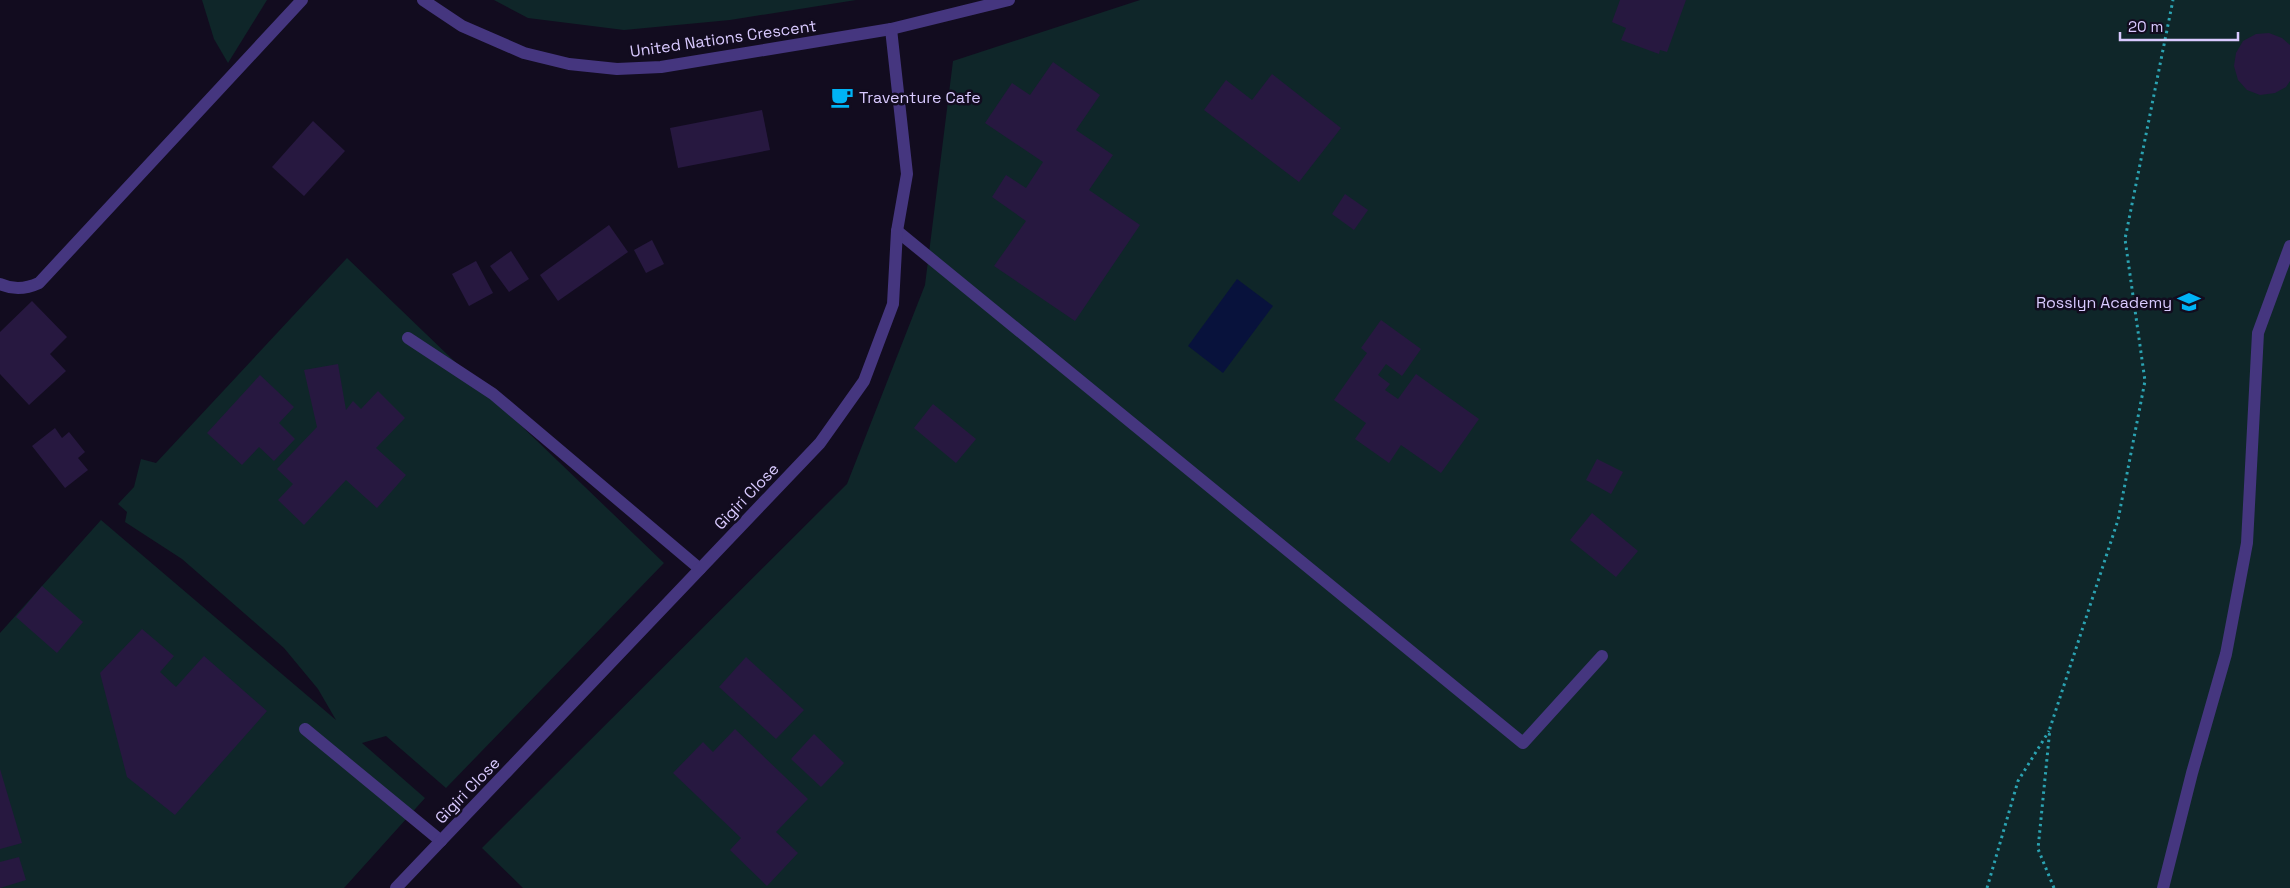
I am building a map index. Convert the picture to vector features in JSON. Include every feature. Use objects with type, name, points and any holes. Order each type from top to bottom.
[{"type":"street","points":[[0,284],[13,288],[29,288],[39,283],[302,0]]},
{"type":"street","name":"United Nations Crescent","points":[[423,0],[462,26],[524,53],[569,64],[617,69],[661,67],[891,29],[1009,0]]},
{"type":"street","name":"Gigiri Close","points":[[396,888],[820,442],[864,381],[893,304],[897,231],[907,174],[891,29]]},
{"type":"street","points":[[897,231],[1523,742],[1602,656]]},
{"type":"street","points":[[2163,888],[2192,773],[2226,654],[2247,542],[2258,334],[2290,246]]},
{"type":"street","points":[[408,338],[493,394],[700,569]]},
{"type":"street","points":[[305,729],[441,841]]},
{"type":"path","points":[[2054,888],[2038,849],[2050,728],[2118,520],[2144,382],[2125,239],[2173,0]]},
{"type":"path","points":[[1987,888],[2018,781],[2050,728]]},
{"type":"green space","points":[[202,0],[267,0],[228,63],[214,39]]},
{"type":"green space","points":[[494,0],[856,0],[730,20],[624,30],[528,18]]},
{"type":"green space","points":[[1140,0],[2290,0],[2290,888],[523,888],[482,848],[847,484],[925,285],[953,61]]},
{"type":"green space","points":[[347,258],[664,563],[446,788],[386,736],[362,743],[425,798],[344,888],[0,888],[0,633],[101,520],[336,720],[318,689],[284,648],[182,559],[125,522],[127,512],[118,504],[134,487],[141,459],[156,463]]},
{"type":"shaded area","points":[[1237,279],[1273,306],[1223,373],[1188,346]]},
{"type":"building","points":[[1620,0],[1686,0],[1667,52],[1660,50],[1659,54],[1621,40],[1626,28],[1612,22]]},
{"type":"building","points":[[2269,33],[2282,38],[2290,45],[2290,81],[2286,87],[2275,93],[2260,95],[2247,90],[2238,80],[2234,66],[2236,53],[2243,41],[2256,34]]},
{"type":"building","points":[[1053,62],[1100,95],[1076,130],[1113,155],[1089,190],[1140,225],[1075,321],[994,266],[1026,221],[992,197],[1006,175],[1026,188],[1043,162],[985,123],[1012,83],[1030,95]]},
{"type":"building","points":[[1272,74],[1341,128],[1299,182],[1204,110],[1226,80],[1252,100]]},
{"type":"building","points":[[762,110],[770,150],[678,168],[670,128]]},
{"type":"building","points":[[313,121],[345,151],[304,196],[272,167]]},
{"type":"building","points":[[1345,194],[1368,210],[1354,230],[1332,214]]},
{"type":"building","points":[[609,225],[628,252],[558,301],[540,275]]},
{"type":"building","points":[[652,240],[664,264],[646,273],[634,250]]},
{"type":"building","points":[[511,251],[529,279],[509,292],[490,266]]},
{"type":"building","points":[[476,261],[493,293],[469,306],[452,274]]},
{"type":"building","points":[[32,301],[67,337],[50,354],[66,371],[29,405],[0,374],[0,332]]},
{"type":"building","points":[[1381,320],[1421,349],[1402,376],[1386,364],[1378,375],[1390,384],[1385,390],[1398,399],[1416,374],[1479,419],[1441,473],[1401,445],[1389,463],[1355,439],[1366,423],[1334,400],[1367,353],[1361,348]]},
{"type":"building","points":[[338,364],[346,410],[353,401],[361,409],[378,391],[405,418],[376,448],[406,475],[377,508],[346,480],[304,525],[278,500],[293,484],[277,469],[317,427],[304,370]]},
{"type":"building","points":[[260,375],[294,407],[279,423],[295,439],[274,461],[259,447],[242,465],[207,433]]},
{"type":"building","points":[[933,404],[976,439],[956,463],[914,428]]},
{"type":"building","points":[[55,428],[62,438],[69,432],[85,452],[78,458],[88,470],[65,488],[32,446]]},
{"type":"building","points":[[1597,459],[1623,472],[1611,494],[1586,480]]},
{"type":"building","points":[[1592,513],[1638,551],[1616,577],[1570,540]]},
{"type":"building","points":[[42,586],[83,622],[57,653],[16,617]]},
{"type":"building","points":[[142,629],[174,656],[160,672],[176,687],[204,656],[267,711],[175,815],[127,777],[100,673]]},
{"type":"building","points":[[746,657],[804,710],[776,739],[719,687]]},
{"type":"building","points":[[735,729],[808,799],[776,832],[798,853],[767,886],[730,850],[741,838],[673,773],[703,742],[713,752]]},
{"type":"building","points":[[814,734],[844,763],[821,787],[791,759]]},
{"type":"building","points":[[0,769],[22,843],[0,849]]},
{"type":"building","points":[[19,857],[26,880],[0,888],[0,862]]},
{"type":"place","name":"Traventure Cafe","points":[[842,97]]},
{"type":"place","name":"Rosslyn Academy","points":[[2189,302]]}]
